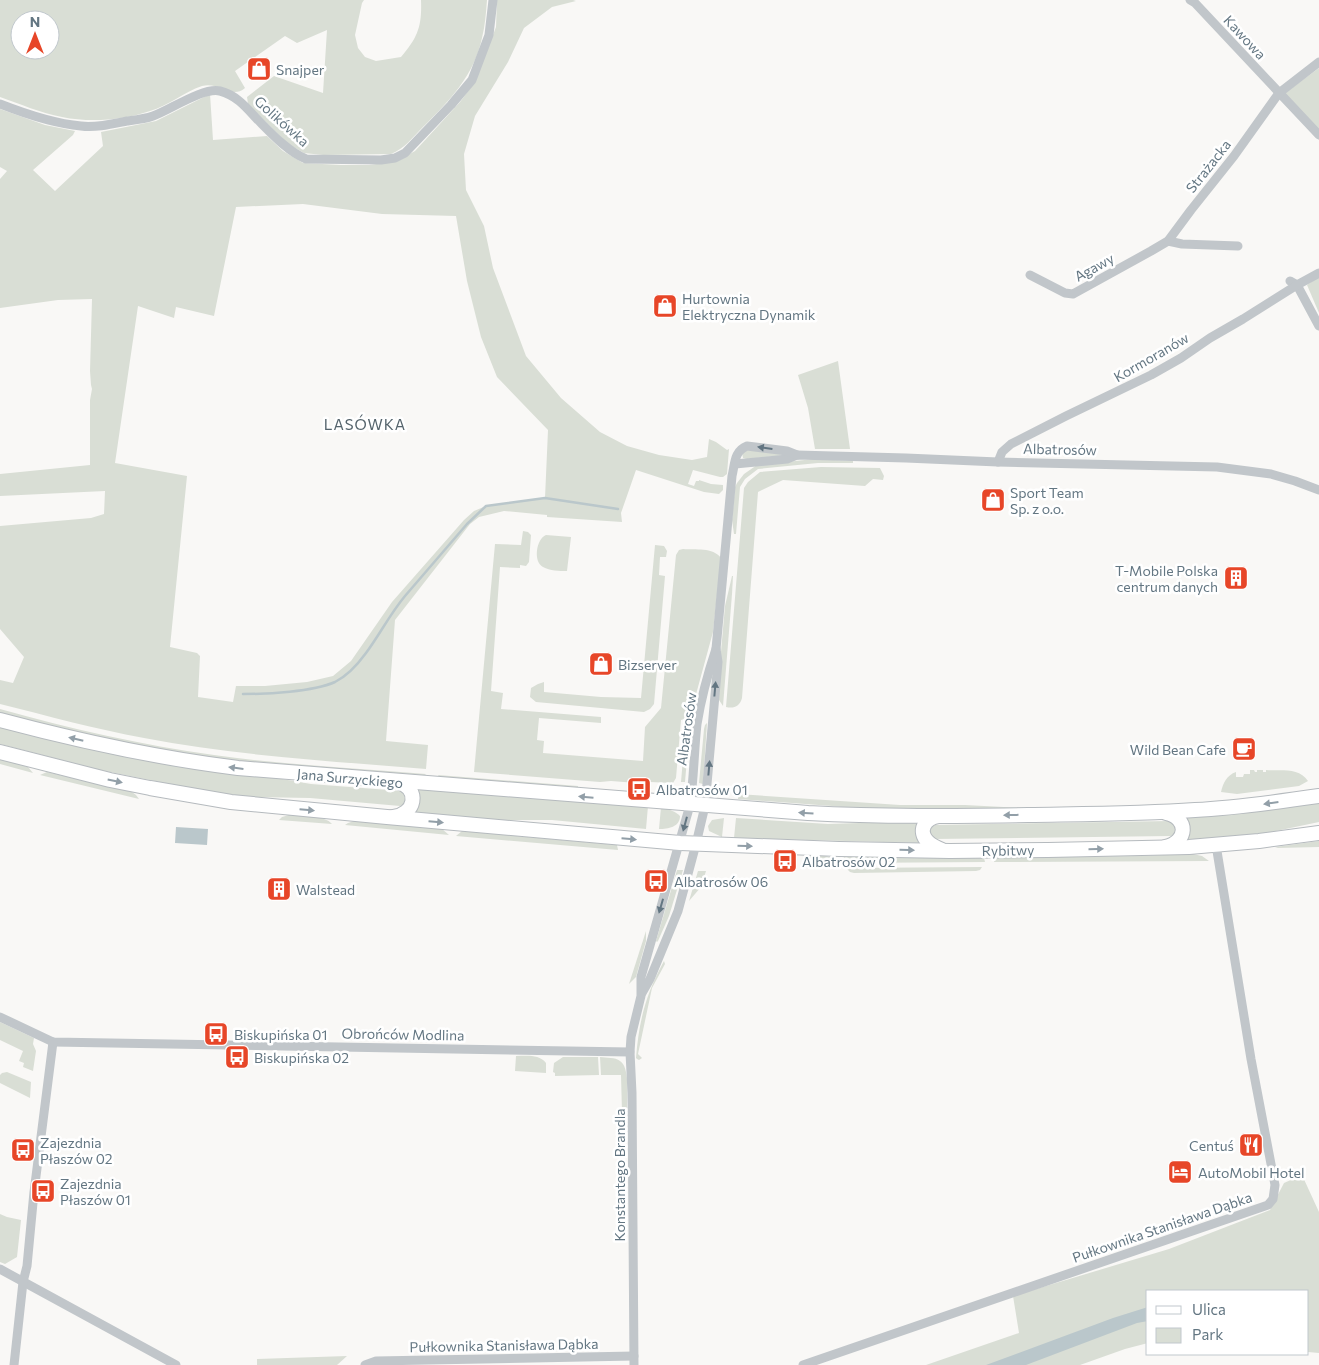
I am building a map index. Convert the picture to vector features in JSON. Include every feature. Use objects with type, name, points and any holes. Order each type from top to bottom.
[{"type":"main road","name":"Jana Surzyckiego","points":[[0,720],[81,741],[140,753],[253,770],[705,806]]},
{"type":"main road","points":[[0,752],[90,776],[190,795],[258,805],[696,844]]},
{"type":"main road","points":[[387,817],[398,817],[404,814],[412,802],[409,789],[395,781]]},
{"type":"main road","points":[[705,806],[855,816],[938,816],[1162,812],[1263,804],[1319,796]]},
{"type":"main road","points":[[1162,812],[1177,817],[1183,831],[1176,843],[1162,848]]},
{"type":"main road","points":[[938,816],[931,817],[926,822],[923,828],[923,835],[930,845],[950,851]]},
{"type":"main road","name":"Rybitwy","points":[[696,844],[950,851],[1162,848],[1216,845],[1319,833]]},
{"type":"street","name":"Golikówka","points":[[0,104],[67,124],[83,126],[106,125],[151,117],[203,93],[218,91],[238,99],[283,144],[306,159],[381,160],[395,158],[405,153],[430,129],[452,106],[472,80],[489,35],[493,0]]},
{"type":"street","name":"Kawowa","points":[[1190,0],[1195,3],[1319,135]]},
{"type":"street","name":"Strażacka","points":[[1168,240],[1234,156],[1279,93],[1319,62]]},
{"type":"street","points":[[1168,240],[1182,244],[1238,246]]},
{"type":"street","name":"Agawy","points":[[1030,275],[1065,293],[1073,294],[1168,240]]},
{"type":"street","name":"Kormoranów","points":[[998,462],[1002,452],[1012,444],[1151,375],[1243,319],[1293,283],[1319,273]]},
{"type":"street","points":[[1293,283],[1319,326]]},
{"type":"street","name":"Albatrosów","points":[[680,843],[690,805],[698,717],[716,649],[732,476],[736,459],[742,448],[748,446],[787,451],[797,456]]},
{"type":"street","name":"Albatrosów","points":[[736,459],[787,459],[797,456],[1217,467],[1271,474],[1295,480],[1319,490]]},
{"type":"street","name":"Albatrosów","points":[[696,844],[705,806],[718,662],[716,649]]},
{"type":"street","name":"Konstantego Brandla","points":[[634,1360],[633,1119],[630,1052],[632,1033],[641,996],[641,978],[680,843]]},
{"type":"street","name":"Konstantego Brandla","points":[[641,996],[678,911],[696,844]]},
{"type":"street","name":"Pułkownika Stanisława Dąbka","points":[[803,1365],[1268,1205],[1273,1199],[1275,1185],[1251,1059],[1216,845]]},
{"type":"street","name":"Obrońców Modlina","points":[[0,1017],[53,1042],[630,1052]]},
{"type":"street","points":[[14,1365],[53,1042]]},
{"type":"street","points":[[0,1270],[176,1365]]},
{"type":"street","name":"Pułkownika Stanisława Dąbka","points":[[365,1365],[376,1362],[634,1360]]},
{"type":"green space","points":[[0,0],[364,0],[355,35],[358,48],[365,57],[376,61],[401,57],[407,50],[420,24],[421,0],[487,0],[482,38],[467,76],[433,117],[404,146],[391,154],[323,155],[304,153],[288,144],[248,104],[247,97],[274,76],[323,93],[327,30],[297,43],[285,36],[235,71],[245,88],[240,91],[235,92],[208,85],[202,86],[157,109],[129,117],[107,120],[73,119],[31,108],[0,97]]},
{"type":"green space","points":[[497,0],[576,1],[552,7],[524,28],[508,62],[475,116],[464,154],[466,190],[484,226],[493,268],[526,356],[561,398],[600,432],[627,446],[659,455],[692,460],[707,457],[709,439],[727,450],[729,449],[727,474],[720,477],[693,470],[688,484],[694,486],[696,481],[699,480],[723,485],[723,490],[719,494],[704,492],[636,470],[621,513],[622,522],[547,517],[547,515],[504,511],[479,517],[470,524],[395,620],[386,741],[428,745],[426,769],[285,757],[179,744],[108,731],[0,704],[0,680],[13,683],[24,657],[0,629],[0,526],[91,518],[104,514],[105,491],[0,496],[0,474],[90,465],[92,299],[58,300],[0,308],[0,179],[7,171],[0,167],[0,109],[45,125],[75,131],[73,135],[33,170],[55,191],[103,146],[101,132],[156,121],[210,94],[213,140],[267,136],[283,151],[303,163],[369,165],[392,162],[415,151],[460,102],[475,82],[496,27]],"holes":[[[303,204],[382,214],[456,216],[467,281],[481,337],[497,377],[548,430],[545,498],[486,506],[474,511],[392,602],[351,661],[333,676],[307,682],[265,686],[236,686],[233,702],[198,697],[200,656],[197,653],[170,647],[187,476],[115,463],[138,306],[174,318],[176,307],[214,316],[236,207]]]},
{"type":"green space","points":[[1319,68],[1319,140],[1281,96]]},
{"type":"green space","points":[[1319,276],[1319,313],[1307,285]]},
{"type":"green space","points":[[838,361],[850,449],[815,449],[808,408],[798,375]]},
{"type":"green space","points":[[748,450],[787,455],[743,458],[742,453]]},
{"type":"green space","points":[[814,459],[853,461],[853,463],[818,463],[758,469],[745,479],[740,487],[736,534],[734,534],[732,520],[735,487],[744,474],[757,465]]},
{"type":"green space","points":[[821,467],[880,468],[884,476],[883,480],[873,479],[865,486],[783,480],[758,492],[742,698],[736,706],[732,708],[726,707],[744,488],[760,472]]},
{"type":"green space","points":[[523,531],[531,535],[529,562],[526,566],[520,565],[520,568],[500,567],[491,691],[503,693],[501,709],[601,717],[601,723],[539,718],[537,740],[544,741],[543,753],[643,761],[645,727],[661,708],[676,555],[679,550],[698,549],[713,552],[721,558],[713,632],[692,709],[688,731],[682,745],[684,719],[681,720],[676,778],[673,783],[600,782],[474,772],[495,544],[521,545]]},
{"type":"green space","points":[[546,535],[571,537],[567,571],[549,569],[540,564],[537,556],[538,546]]},
{"type":"green space","points":[[655,545],[664,546],[667,551],[666,557],[660,557],[659,575],[665,576],[654,704],[644,712],[536,702],[530,697],[531,688],[544,682],[544,692],[641,698]]},
{"type":"green space","points":[[732,576],[723,706],[717,697],[725,606]]},
{"type":"green space","points":[[0,709],[107,736],[187,751],[267,761],[426,774],[423,777],[277,767],[156,751],[0,715]]},
{"type":"green space","points":[[707,723],[703,784],[699,783],[704,729]]},
{"type":"green space","points":[[0,725],[311,784],[401,791],[407,795],[405,805],[400,806],[310,798],[252,797],[212,792],[100,770],[0,744]]},
{"type":"green space","points":[[689,736],[685,782],[681,782],[684,746]]},
{"type":"green space","points":[[0,759],[28,767],[33,773],[0,764]]},
{"type":"green space","points":[[1250,770],[1255,772],[1257,770],[1266,772],[1266,770],[1284,770],[1295,772],[1308,781],[1299,786],[1237,794],[1221,792],[1224,783],[1230,775],[1236,772],[1236,777],[1243,777],[1244,774],[1250,774]]},
{"type":"green space","points":[[47,772],[132,792],[139,799],[40,775]]},
{"type":"green space","points":[[438,775],[578,786],[578,788],[440,778]]},
{"type":"green space","points":[[416,789],[648,806],[646,829],[552,820],[497,820],[414,812]]},
{"type":"green space","points":[[738,794],[900,805],[965,805],[1025,808],[1025,810],[887,812],[738,799]]},
{"type":"green space","points":[[1319,801],[1319,822],[1266,833],[1185,840],[1184,816]]},
{"type":"green space","points":[[661,807],[674,811],[680,816],[676,825],[670,828],[659,829]]},
{"type":"green space","points":[[289,815],[318,817],[332,824],[279,820]]},
{"type":"green space","points":[[724,818],[722,837],[709,831],[708,826],[712,820]]},
{"type":"green space","points":[[736,818],[828,824],[920,821],[920,843],[734,838]]},
{"type":"green space","points":[[354,821],[442,829],[449,835],[345,825]]},
{"type":"green space","points":[[1170,821],[1177,827],[1175,834],[1171,836],[934,839],[929,829],[935,825]]},
{"type":"green space","points":[[462,831],[617,845],[618,850],[456,836]]},
{"type":"green space","points":[[1319,841],[1319,847],[1275,847]]},
{"type":"green space","points":[[1193,854],[1202,856],[1209,861],[994,862],[995,859],[1000,857]]},
{"type":"green space","points":[[821,855],[833,860],[835,863],[805,862],[805,857]]},
{"type":"green space","points":[[844,856],[984,858],[985,862],[844,863]]},
{"type":"green space","points":[[982,867],[976,871],[854,873],[846,868]]},
{"type":"green space","points":[[677,870],[683,870],[669,916],[657,942],[656,941]]},
{"type":"green space","points":[[698,871],[706,871],[701,887],[689,901]]},
{"type":"green space","points":[[646,931],[646,941],[636,977],[629,984]]},
{"type":"green space","points":[[664,961],[665,964],[652,988],[638,1054],[642,1058],[639,1060],[636,1058],[641,1019],[652,985]]},
{"type":"green space","points":[[0,1022],[34,1038],[33,1044],[36,1051],[33,1071],[23,1067],[24,1063],[19,1061],[23,1051],[0,1040]]},
{"type":"green space","points":[[516,1056],[540,1058],[546,1063],[546,1073],[515,1071]]},
{"type":"green space","points":[[563,1057],[598,1057],[599,1075],[555,1076],[553,1072],[554,1063]]},
{"type":"green space","points":[[600,1057],[618,1060],[625,1069],[627,1075],[627,1108],[622,1113],[621,1075],[601,1075]]},
{"type":"green space","points":[[7,1072],[31,1082],[30,1098],[0,1083],[0,1075]]},
{"type":"green space","points":[[1302,1175],[1319,1212],[1319,1353],[1309,1352],[1309,1290],[1146,1290],[1146,1344],[1080,1365],[926,1365],[1019,1333],[1013,1296],[1169,1249],[1270,1210],[1284,1183]]},
{"type":"green space","points":[[0,1214],[21,1220],[17,1257],[5,1264],[0,1262]]},
{"type":"green space","points":[[347,1356],[337,1365],[257,1365],[257,1359]]},
{"type":"shaded area","points":[[176,827],[208,829],[207,845],[175,843]]},
{"type":"shaded area","points":[[1146,1308],[1146,1321],[1137,1323],[1026,1365],[986,1365]]},
{"type":"waterway","points":[[243,694],[277,693],[314,688],[335,682],[344,676],[363,657],[405,596],[467,524],[486,506],[545,498],[618,509]]},
{"type":"place","name":"Snajper","points":[[259,69]]},
{"type":"place","name":"Hurtownia Elektryczna Dynamik","points":[[665,306]]},
{"type":"place","name":"Sport Team Sp. z o.o.","points":[[993,500]]},
{"type":"place","name":"T‑Mobile Polska centrum danych","points":[[1236,578]]},
{"type":"place","name":"Bizserver","points":[[601,664]]},
{"type":"place","name":"Wild Bean Cafe","points":[[1244,749]]},
{"type":"place","name":"Albatrosów 01","points":[[639,789]]},
{"type":"place","name":"Albatrosów 02","points":[[785,861]]},
{"type":"place","name":"Albatrosów 06","points":[[656,881]]},
{"type":"place","name":"Walstead","points":[[279,889]]},
{"type":"place","name":"Biskupińska 01","points":[[216,1034]]},
{"type":"place","name":"Biskupińska 02","points":[[237,1057]]},
{"type":"place","name":"Centuś","points":[[1251,1145]]},
{"type":"place","name":"Zajezdnia Płaszów 02","points":[[23,1150]]},
{"type":"place","name":"AutoMobil Hotel","points":[[1180,1172]]},
{"type":"place","name":"Zajezdnia Płaszów 01","points":[[43,1191]]},
{"type":"district","name":"LASÓWKA","points":[[365,424]]}]
